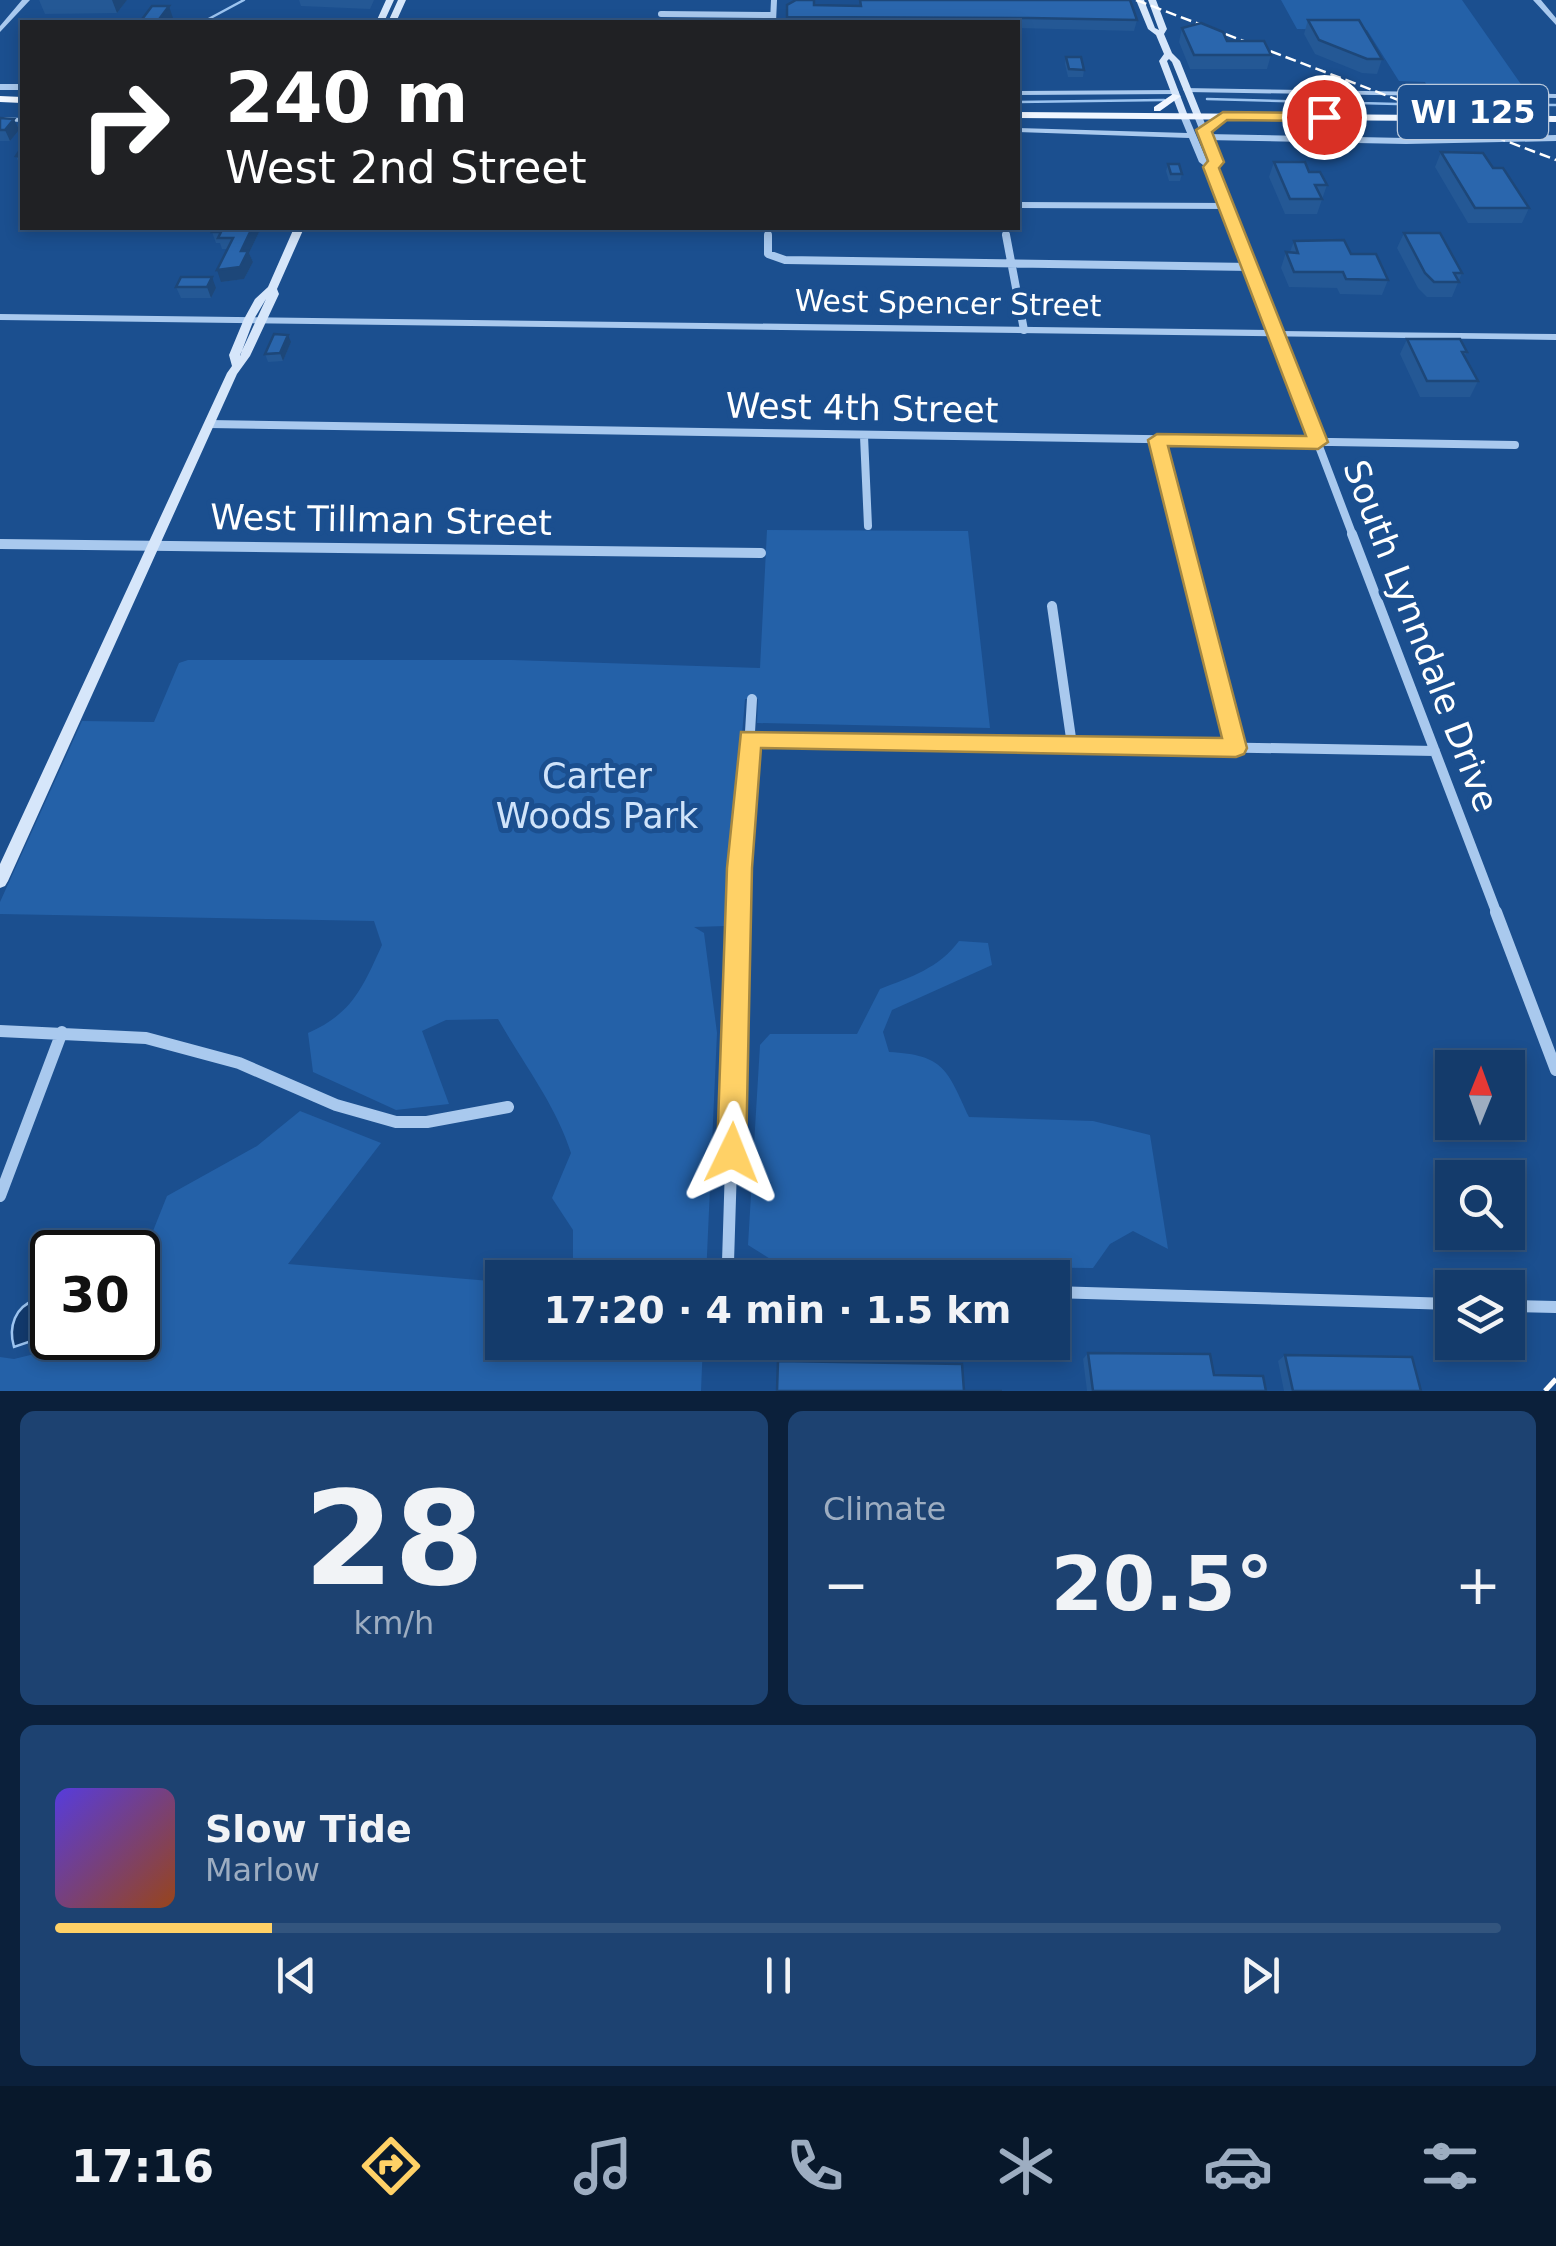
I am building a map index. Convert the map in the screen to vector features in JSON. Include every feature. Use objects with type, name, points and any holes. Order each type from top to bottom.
[{"type":"main road","points":[[1140,0],[1152,29],[1160,34],[1176,62],[1197,113]]},
{"type":"main road","points":[[1152,0],[1163,29],[1160,34]]},
{"type":"main road","points":[[1168,54],[1164,61],[1183,113]]},
{"type":"main road","points":[[1157,109],[1176,94]]},
{"type":"main road","name":"WI 125","points":[[1020,111],[1157,109],[1183,113]]},
{"type":"main road","name":"WI 125","points":[[1020,111],[1556,116]]},
{"type":"main road","name":"WI 125","points":[[1197,113],[1556,116]]},
{"type":"main road","points":[[1205,134],[1223,116]]},
{"type":"main road","points":[[0,881],[236,364],[246,356],[257,317],[274,294],[272,288],[298,230]]},
{"type":"street","points":[[0,30],[26,0]]},
{"type":"street","points":[[661,14],[773,19],[774,0]]},
{"type":"street","points":[[1537,0],[1556,24]]},
{"type":"street","points":[[1188,90],[1556,96]]},
{"type":"street","points":[[1020,93],[1176,94]]},
{"type":"street","name":"South Lynndale Drive","points":[[1183,113],[1203,162],[1211,167],[1251,267],[1556,1070]]},
{"type":"street","name":"South Lynndale Drive","points":[[1197,113],[1216,162],[1211,167]]},
{"type":"street","points":[[1020,130],[1192,136]]},
{"type":"street","points":[[1205,134],[1392,141],[1556,138]]},
{"type":"street","points":[[1020,205],[1226,206]]},
{"type":"street","points":[[768,230],[770,256],[785,260],[1251,267]]},
{"type":"street","points":[[1005,230],[1024,330]]},
{"type":"street","name":"West Spencer Street","points":[[0,317],[257,317],[1556,337]]},
{"type":"street","name":"West 4th Street","points":[[209,424],[1516,445]]},
{"type":"street","points":[[864,436],[868,526]]},
{"type":"street","points":[[1157,440],[1236,748]]},
{"type":"street","name":"West Tillman Street","points":[[0,544],[761,553]]},
{"type":"street","points":[[1052,606],[1072,744]]},
{"type":"street","points":[[728,1260],[740,868],[752,700]]},
{"type":"street","points":[[750,739],[1436,751]]},
{"type":"street","points":[[0,1032],[128,1035],[175,1044],[239,1063],[336,1105],[396,1122],[427,1122],[508,1107]]},
{"type":"street","points":[[0,1196],[62,1032]]},
{"type":"street","points":[[1070,1293],[1435,1303]]},
{"type":"street","points":[[1525,1306],[1556,1307]]},
{"type":"green space","points":[[1281,0],[1462,0],[1525,90],[1428,88],[1425,82],[1399,81],[1367,30],[1297,29]]},
{"type":"green space","name":"Carter Woods Park","points":[[767,530],[968,531],[990,728],[757,723],[758,699],[745,699],[726,926],[694,927],[704,933],[717,1033],[707,1260],[573,1260],[573,1230],[552,1198],[571,1153],[548,1101],[498,1019],[446,1020],[422,1031],[449,1104],[396,1110],[313,1072],[308,1033],[346,1008],[362,986],[382,945],[374,921],[0,914],[0,902],[82,721],[154,722],[179,663],[188,660],[512,660],[760,668]]},
{"type":"green space","points":[[959,941],[988,943],[992,965],[892,1010],[883,1032],[889,1052],[922,1057],[942,1068],[969,1117],[1093,1121],[1150,1135],[1168,1249],[1133,1231],[1110,1244],[1093,1268],[1070,1268],[1070,1260],[772,1260],[748,1245],[760,1045],[770,1034],[857,1034],[880,989],[913,976]]},
{"type":"green space","points":[[300,1111],[381,1143],[288,1264],[485,1281],[485,1360],[702,1360],[701,1391],[0,1391],[0,1357],[160,1360],[160,1230],[153,1230],[167,1196],[257,1146]]},
{"type":"shaded area","points":[[29,1303],[30,1342],[14,1347],[15,1318]]},
{"type":"building","points":[[796,0],[814,0],[814,5],[861,6],[860,0],[1130,0],[1137,20],[787,17],[787,5]]},
{"type":"building","points":[[152,6],[169,6],[158,20],[142,20]]},
{"type":"building","points":[[1308,20],[1359,20],[1382,59],[1367,59],[1319,40]]},
{"type":"building","points":[[1201,23],[1223,32],[1227,41],[1264,41],[1271,55],[1194,55],[1182,28]]},
{"type":"building","points":[[1066,57],[1081,57],[1084,70],[1069,69]]},
{"type":"building","points":[[0,118],[14,119],[5,130],[0,130]]},
{"type":"building","points":[[1441,152],[1483,153],[1493,168],[1503,168],[1529,208],[1475,208]]},
{"type":"building","points":[[1274,162],[1305,162],[1309,172],[1320,172],[1327,185],[1315,185],[1322,199],[1290,199]]},
{"type":"building","points":[[1168,164],[1179,164],[1182,174],[1171,174]]},
{"type":"building","points":[[251,230],[241,251],[248,251],[240,267],[217,270],[233,238],[218,238],[221,232],[212,232]]},
{"type":"building","points":[[1404,233],[1440,233],[1462,273],[1454,273],[1459,282],[1434,282]]},
{"type":"building","points":[[1344,240],[1351,254],[1376,254],[1388,280],[1346,279],[1343,272],[1294,272],[1286,252],[1298,253],[1294,241]]},
{"type":"building","points":[[181,277],[212,277],[207,287],[176,287]]},
{"type":"building","points":[[274,334],[288,335],[280,353],[265,354]]},
{"type":"building","points":[[1407,339],[1460,339],[1467,352],[1462,352],[1478,381],[1427,381]]},
{"type":"building","points":[[1088,1353],[1210,1354],[1214,1375],[1263,1376],[1266,1391],[1093,1391]]},
{"type":"building","points":[[1285,1355],[1412,1357],[1421,1391],[1293,1391]]},
{"type":"building","points":[[778,1361],[962,1364],[964,1391],[777,1391]]},
{"type":"waterway","points":[[207,20],[244,0]]},
{"type":"waterway","points":[[1207,99],[1397,104]]},
{"type":"waterway","points":[[1020,102],[1164,100]]},
{"type":"waterway","points":[[1452,104],[1556,105]]},
{"type":"railway","points":[[1136,0],[1556,160]]},
{"type":"railway","points":[[1545,1391],[1556,1379]]},
{"type":"route","points":[[732,1153],[740,868],[746,750],[750,739],[1236,748],[1157,440],[1318,442],[1211,167],[1216,162],[1204,130],[1223,116],[1324,117]]}]
